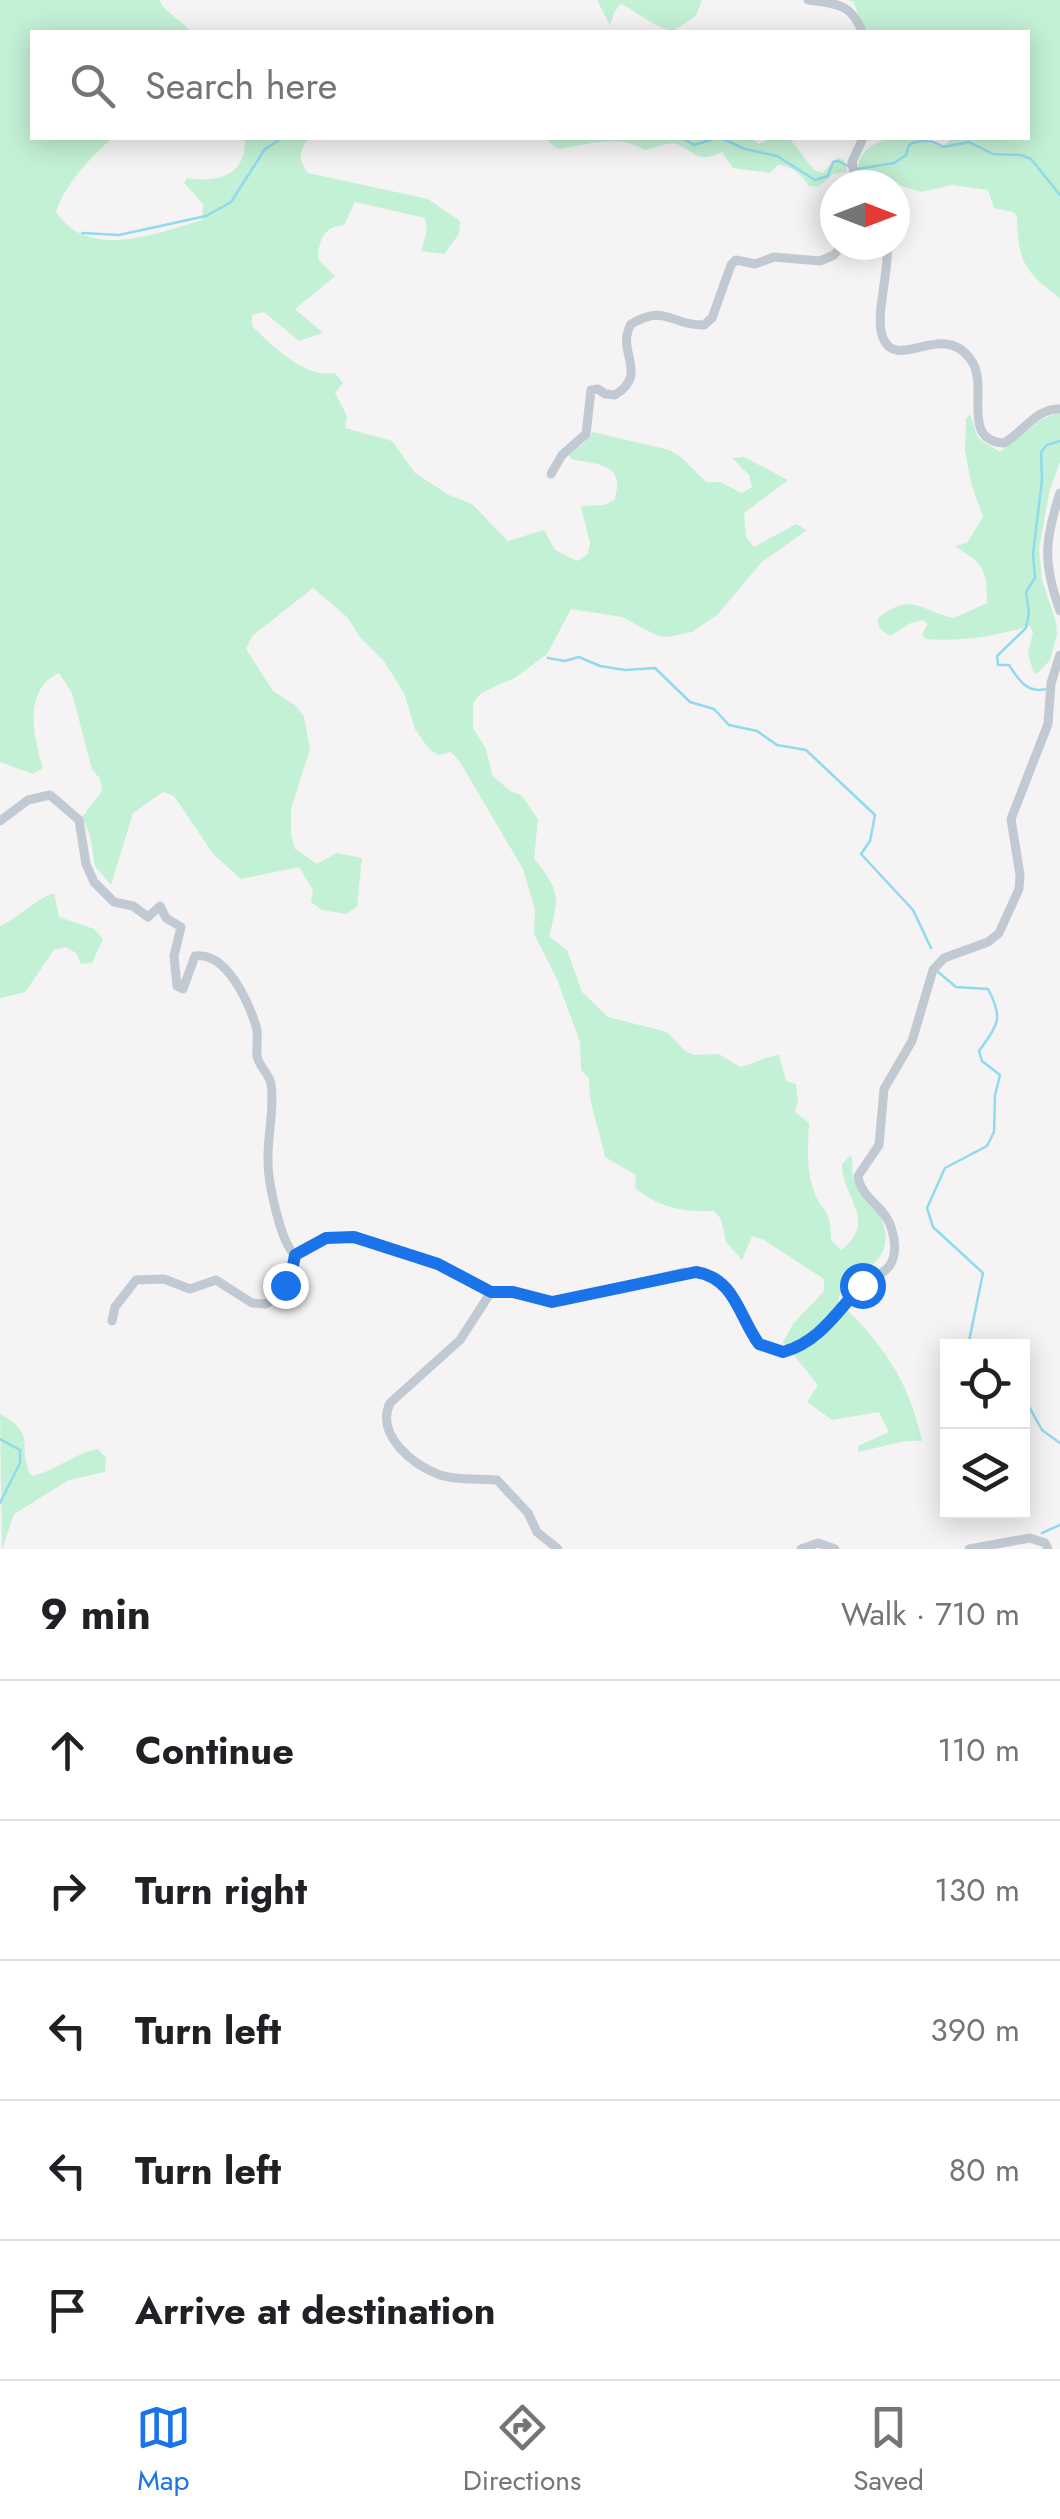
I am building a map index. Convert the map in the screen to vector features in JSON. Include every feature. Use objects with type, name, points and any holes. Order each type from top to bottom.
[{"type":"street","points":[[808,0],[842,4],[853,12],[861,30]]},
{"type":"street","points":[[853,170],[863,140]]},
{"type":"street","points":[[550,474],[562,455],[586,434],[591,390],[615,395],[630,382],[633,369],[626,338],[631,324],[660,313],[691,325],[704,325],[712,318],[736,260],[755,264],[774,257],[820,260]]},
{"type":"street","points":[[887,260],[882,337],[898,351],[939,342],[959,347],[978,373],[980,433],[992,442],[1004,443],[1041,414],[1051,408],[1060,409]]},
{"type":"street","points":[[1060,493],[1046,557],[1047,574],[1060,611]]},
{"type":"street","points":[[295,1255],[326,1238],[354,1237],[438,1264],[491,1292],[513,1292],[552,1302],[684,1272],[707,1274],[729,1290],[759,1344],[783,1352],[807,1341],[838,1316],[859,1287],[890,1266],[894,1256],[887,1216],[861,1188],[858,1176],[878,1145],[884,1089],[912,1041],[932,970],[944,958],[988,942],[999,933],[1019,889],[1012,819],[1048,724],[1051,686],[1060,654]]},
{"type":"street","points":[[0,820],[41,794],[50,795],[79,820],[86,864],[104,894],[148,916],[160,906],[166,918],[180,927],[174,956],[178,986],[183,988],[198,955],[212,958],[232,978],[257,1028],[257,1056],[271,1084],[268,1164],[284,1240],[295,1255],[285,1285],[266,1304],[252,1303],[216,1280],[190,1289],[164,1279],[136,1280],[114,1308],[112,1321]]},
{"type":"street","points":[[491,1292],[460,1340],[390,1403],[386,1424],[390,1436],[416,1462],[442,1476],[501,1482],[528,1513],[537,1532],[558,1549]]},
{"type":"street","points":[[969,1549],[1030,1538],[1046,1543],[1048,1549]]},
{"type":"street","points":[[801,1549],[818,1543],[835,1549]]},
{"type":"green space","points":[[0,0],[159,0],[189,30],[30,30],[30,140],[110,140],[87,162],[60,202],[56,212],[70,227],[86,236],[124,240],[202,220],[203,204],[184,183],[187,178],[210,179],[229,174],[241,161],[245,140],[308,140],[301,156],[308,173],[428,199],[460,221],[459,234],[444,254],[421,251],[427,230],[425,218],[355,202],[344,225],[327,232],[320,246],[318,259],[335,276],[295,309],[323,333],[299,341],[264,312],[252,315],[252,326],[279,351],[313,371],[335,373],[343,383],[335,393],[347,416],[345,428],[392,441],[415,473],[449,495],[472,504],[508,541],[544,530],[555,550],[577,561],[588,554],[590,543],[581,506],[604,505],[614,500],[617,488],[617,479],[608,468],[571,459],[568,453],[581,446],[593,432],[669,450],[706,482],[720,482],[742,493],[752,487],[749,475],[732,458],[744,457],[788,480],[744,513],[746,537],[754,547],[796,524],[807,530],[762,562],[717,615],[692,632],[667,637],[622,617],[571,609],[547,654],[516,677],[481,693],[473,703],[473,728],[486,749],[492,775],[521,795],[538,819],[534,858],[553,887],[556,902],[549,936],[567,950],[582,992],[608,1017],[667,1032],[694,1055],[719,1054],[740,1067],[779,1055],[786,1081],[796,1084],[795,1112],[809,1123],[811,1180],[827,1215],[831,1240],[841,1250],[857,1229],[856,1209],[842,1164],[851,1155],[854,1181],[880,1214],[885,1242],[877,1260],[846,1284],[838,1301],[892,1364],[910,1399],[922,1441],[858,1452],[858,1446],[889,1432],[879,1412],[832,1420],[807,1402],[818,1385],[783,1342],[793,1324],[824,1291],[824,1279],[752,1236],[742,1260],[726,1242],[721,1219],[714,1211],[682,1209],[653,1200],[635,1188],[636,1175],[605,1157],[589,1078],[581,1070],[580,1042],[557,979],[534,934],[535,909],[523,869],[460,762],[451,752],[439,755],[429,749],[415,729],[404,693],[384,661],[347,617],[313,588],[252,636],[246,649],[273,691],[295,705],[304,717],[310,749],[291,809],[295,849],[317,864],[337,853],[362,858],[357,907],[346,914],[322,910],[311,902],[313,890],[299,867],[241,879],[214,855],[174,796],[163,792],[133,813],[111,885],[95,866],[90,835],[82,817],[102,791],[100,779],[92,769],[72,693],[59,673],[48,680],[35,702],[34,729],[43,768],[33,774],[0,762]]},
{"type":"green space","points":[[597,0],[702,0],[696,16],[675,30],[653,24],[621,4],[610,25]]},
{"type":"green space","points":[[848,0],[1060,0],[1060,298],[1030,272],[1021,254],[1017,216],[994,208],[988,190],[952,185],[921,192],[910,188],[910,170],[858,170],[861,157],[884,140],[945,145],[950,140],[1030,140],[1030,30],[863,30],[854,2]]},
{"type":"green space","points":[[547,140],[754,140],[759,144],[791,140],[814,170],[820,172],[820,185],[809,186],[787,166],[778,165],[770,173],[733,168],[722,152],[701,157],[674,143],[644,150],[624,142],[558,149]]},
{"type":"green space","points":[[837,158],[844,160],[846,170],[826,170]]},
{"type":"green space","points":[[1060,412],[1060,462],[1050,489],[1039,549],[1042,580],[1056,622],[1057,635],[1050,660],[1037,674],[1033,671],[1028,653],[1033,632],[1030,626],[952,640],[925,639],[922,634],[928,624],[923,620],[890,636],[880,629],[877,619],[899,606],[916,605],[954,618],[987,603],[982,568],[955,546],[967,543],[983,517],[965,450],[966,419],[970,414],[978,438],[1000,452],[1042,419]]},
{"type":"green space","points":[[54,893],[59,917],[94,929],[103,939],[92,963],[81,964],[76,953],[66,947],[54,950],[25,992],[0,998],[0,926]]},
{"type":"green space","points":[[0,1414],[23,1436],[32,1476],[89,1451],[98,1449],[106,1458],[105,1472],[69,1480],[14,1514],[2,1549]]},
{"type":"waterway","points":[[82,233],[119,235],[206,216],[231,202],[265,149],[279,140]]},
{"type":"waterway","points":[[686,140],[694,145],[710,140]]},
{"type":"waterway","points":[[725,140],[777,156],[815,180],[828,176],[833,162],[850,167]]},
{"type":"waterway","points":[[857,169],[894,163],[906,155],[909,145],[917,142],[943,147],[969,142],[993,154],[1031,159],[1060,195]]},
{"type":"waterway","points":[[1046,689],[1028,687],[1009,665],[998,665],[997,656],[1026,628],[1026,592],[1035,578],[1033,554],[1042,480],[1041,452],[1047,445],[1060,441]]},
{"type":"waterway","points":[[548,658],[565,661],[579,657],[625,670],[655,668],[690,702],[714,709],[729,725],[757,731],[777,745],[806,750],[875,815],[870,841],[861,854],[913,910],[931,948]]},
{"type":"waterway","points":[[937,971],[956,987],[988,989],[997,1015],[979,1051],[982,1061],[1000,1075],[994,1132],[987,1146],[945,1168],[927,1208],[933,1227],[983,1273],[969,1339]]},
{"type":"waterway","points":[[1030,1408],[1042,1430],[1060,1443]]},
{"type":"waterway","points":[[0,1439],[20,1450],[20,1463],[0,1503]]},
{"type":"waterway","points":[[1042,1533],[1060,1525]]},
{"type":"route","points":[[285,1285],[298,1252],[326,1238],[340,1236],[361,1238],[438,1264],[491,1292],[513,1292],[552,1302],[696,1272],[719,1280],[729,1290],[759,1344],[783,1352],[807,1341],[838,1316],[862,1285]]}]
